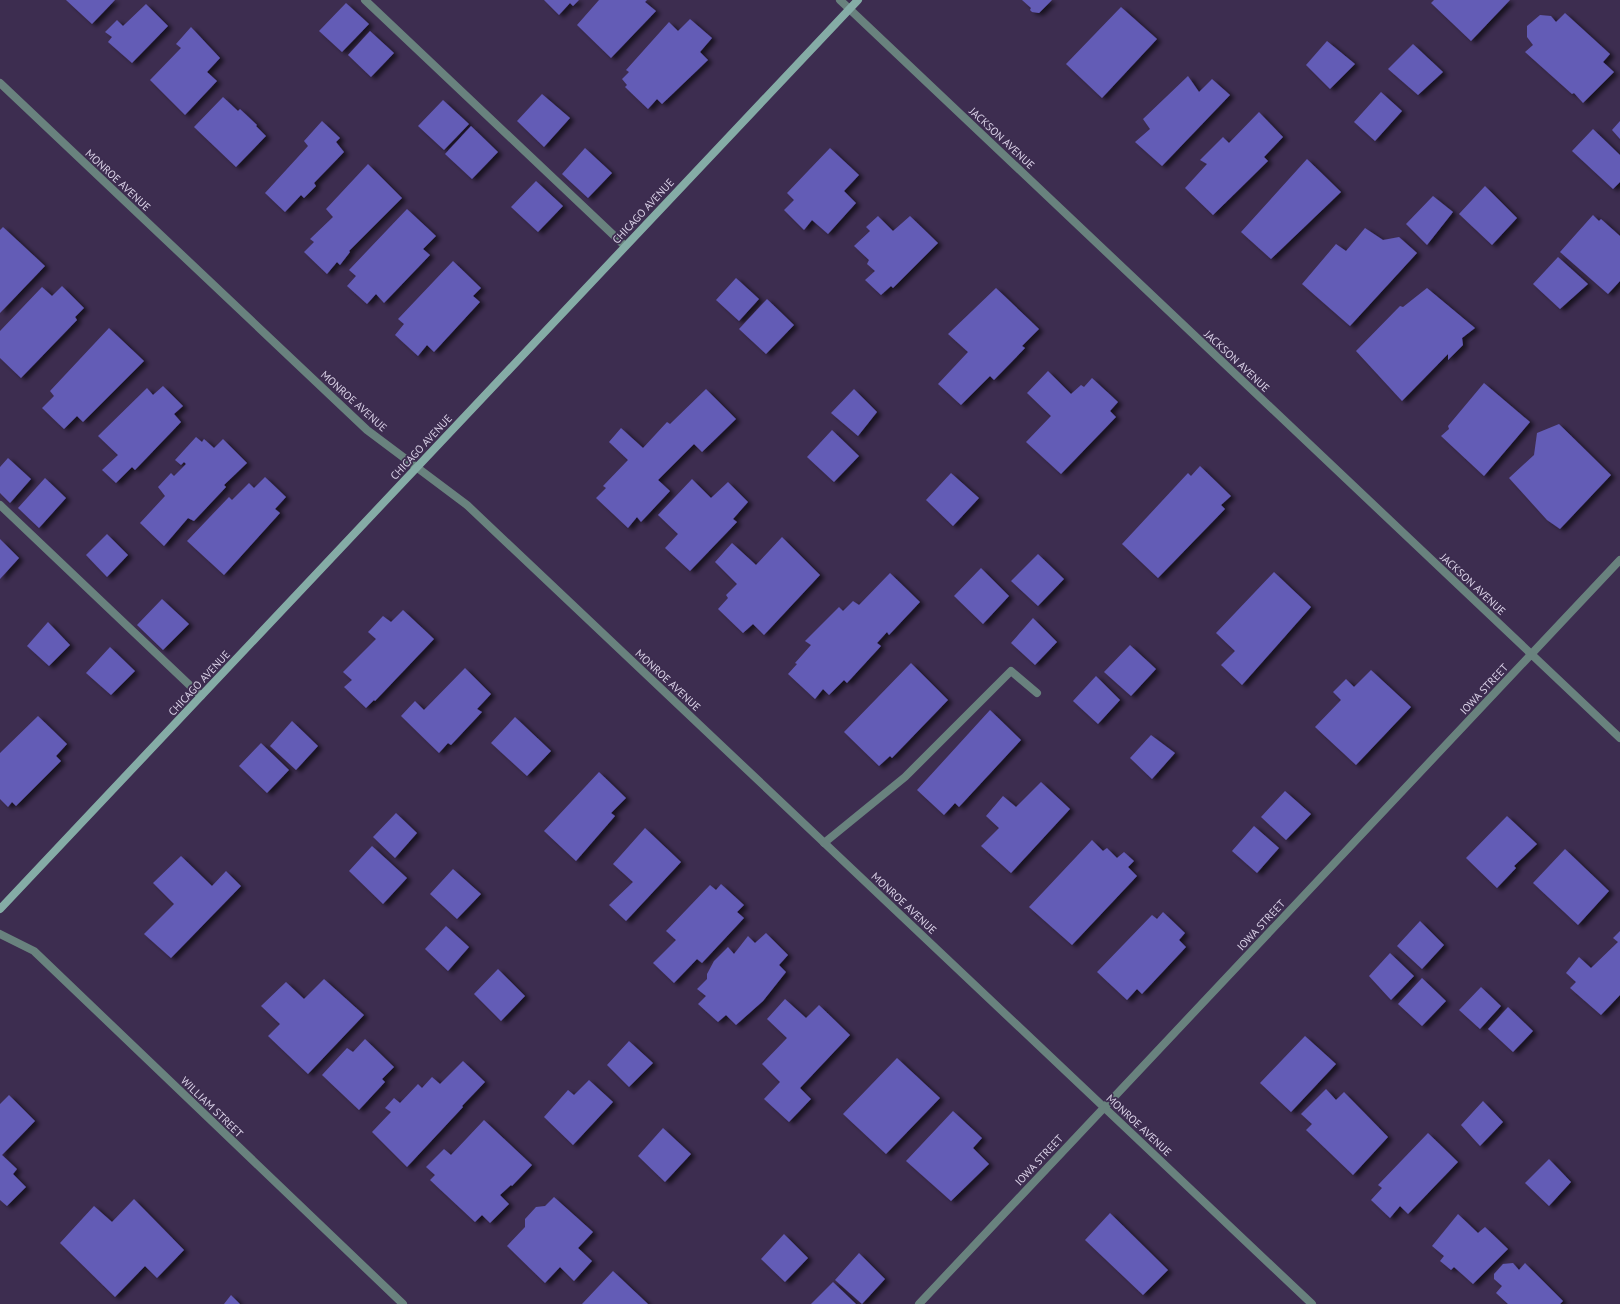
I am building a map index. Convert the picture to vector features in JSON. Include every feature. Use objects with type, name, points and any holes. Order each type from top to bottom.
[{"type":"main road","name":"CHICAGO AVENUE","points":[[0,909],[858,0]]},
{"type":"street","points":[[365,0],[625,246]]},
{"type":"street","name":"JACKSON AVENUE","points":[[840,0],[1620,738]]},
{"type":"street","name":"MONROE AVENUE","points":[[0,84],[367,430],[467,505],[1312,1304]]},
{"type":"street","points":[[0,506],[201,696]]},
{"type":"street","name":"IOWA STREET","points":[[919,1304],[1620,560]]},
{"type":"street","points":[[824,843],[905,777],[1011,671],[1037,692]]},
{"type":"street","name":"WILLIAM STREET","points":[[0,934],[34,951],[403,1304]]},
{"type":"building","points":[[66,0],[115,0],[92,24]]},
{"type":"building","points":[[544,0],[579,0],[573,6],[570,3],[559,15]]},
{"type":"building","points":[[599,0],[647,0],[645,2],[656,11],[611,58],[577,25]]},
{"type":"building","points":[[1022,0],[1052,0],[1039,13],[1032,12],[1030,10],[1031,8]]},
{"type":"building","points":[[1434,0],[1510,0],[1471,41],[1431,3]]},
{"type":"building","points":[[346,3],[369,24],[342,52],[319,31]]},
{"type":"building","points":[[146,4],[168,26],[132,63],[108,42],[112,37],[105,32],[117,20],[123,26]]},
{"type":"building","points":[[1121,7],[1157,39],[1102,98],[1066,64]]},
{"type":"building","points":[[1565,13],[1610,54],[1603,62],[1614,72],[1583,103],[1574,93],[1572,94],[1525,52],[1533,45],[1527,37],[1527,26],[1540,15],[1551,16],[1556,22]]},
{"type":"building","points":[[690,19],[712,38],[700,52],[708,60],[662,104],[657,99],[648,109],[625,87],[627,85],[622,79],[629,72],[626,70],[669,22],[678,31]]},
{"type":"building","points":[[191,27],[220,58],[207,72],[217,81],[185,115],[150,80],[181,48],[176,44]]},
{"type":"building","points":[[370,31],[394,53],[371,77],[348,55]]},
{"type":"building","points":[[1327,41],[1355,64],[1330,89],[1306,65]]},
{"type":"building","points":[[1413,44],[1443,72],[1418,95],[1388,69]]},
{"type":"building","points":[[1188,76],[1199,92],[1212,79],[1230,95],[1162,166],[1135,142],[1150,129],[1143,119]]},
{"type":"building","points":[[1381,92],[1402,111],[1375,141],[1354,122]]},
{"type":"building","points":[[542,94],[570,118],[544,147],[517,121]]},
{"type":"building","points":[[223,97],[238,111],[240,109],[266,136],[236,167],[194,127]]},
{"type":"building","points":[[443,100],[469,124],[444,150],[418,126]]},
{"type":"building","points":[[1259,112],[1283,137],[1264,157],[1268,161],[1213,215],[1185,188],[1207,164],[1200,160],[1223,137],[1229,143]]},
{"type":"building","points":[[322,121],[340,138],[336,142],[344,152],[314,183],[316,186],[304,198],[301,195],[285,212],[265,193],[308,146],[304,141]]},
{"type":"building","points":[[1620,121],[1620,139],[1612,130]]},
{"type":"building","points":[[471,126],[498,152],[472,179],[445,154]]},
{"type":"building","points":[[1593,129],[1620,155],[1620,182],[1613,189],[1572,151]]},
{"type":"building","points":[[585,148],[612,173],[588,198],[562,174]]},
{"type":"building","points":[[830,148],[859,175],[844,191],[856,203],[828,234],[812,220],[804,230],[784,210],[794,200],[787,193]]},
{"type":"building","points":[[1307,159],[1341,192],[1271,259],[1241,232]]},
{"type":"building","points":[[368,164],[402,198],[349,251],[350,252],[340,265],[337,262],[327,274],[304,252],[314,242],[310,239],[333,217],[326,209]]},
{"type":"building","points":[[536,181],[563,206],[538,232],[511,207]]},
{"type":"building","points":[[1485,186],[1517,218],[1492,245],[1459,214]]},
{"type":"building","points":[[1433,196],[1453,212],[1427,245],[1406,224]]},
{"type":"building","points":[[407,209],[436,236],[423,249],[430,255],[384,303],[376,294],[367,304],[347,286],[356,276],[349,270]]},
{"type":"building","points":[[1593,215],[1599,221],[1601,219],[1620,236],[1620,281],[1608,294],[1560,252]]},
{"type":"building","points":[[878,216],[893,231],[910,216],[938,243],[893,288],[891,286],[881,295],[865,280],[875,271],[867,264],[869,260],[854,246],[870,231],[866,227]]},
{"type":"building","points":[[3,227],[45,266],[0,313],[0,230]]},
{"type":"building","points":[[1365,228],[1383,240],[1399,237],[1417,253],[1350,326],[1302,284],[1336,244],[1346,251]]},
{"type":"building","points":[[1558,257],[1588,284],[1560,309],[1533,284]]},
{"type":"building","points":[[453,261],[481,288],[473,296],[480,302],[434,352],[427,345],[418,356],[395,335],[404,324],[398,319]]},
{"type":"building","points":[[736,278],[759,299],[739,321],[716,300]]},
{"type":"building","points":[[62,286],[84,308],[75,317],[77,320],[21,378],[0,358],[0,331],[42,287],[52,296]]},
{"type":"building","points":[[996,288],[1039,329],[1022,346],[1025,348],[994,380],[990,376],[961,405],[938,384],[968,352],[948,334]]},
{"type":"building","points":[[1427,288],[1475,328],[1462,338],[1463,345],[1448,360],[1448,354],[1402,401],[1356,351],[1400,306],[1403,307]]},
{"type":"building","points":[[767,299],[794,325],[766,354],[739,329]]},
{"type":"building","points":[[109,328],[144,361],[83,422],[77,416],[64,429],[42,408],[54,396],[50,391]]},
{"type":"building","points":[[1048,371],[1071,394],[1081,385],[1084,387],[1092,378],[1118,402],[1110,411],[1116,417],[1061,474],[1026,442],[1051,416],[1027,393]]},
{"type":"building","points":[[1484,383],[1530,422],[1484,476],[1441,436],[1449,429],[1448,426]]},
{"type":"building","points":[[163,386],[183,406],[174,414],[181,422],[135,470],[132,467],[116,483],[102,470],[118,455],[98,436],[147,388],[153,395]]},
{"type":"building","points":[[706,389],[736,419],[702,452],[694,444],[658,480],[670,491],[641,522],[637,517],[628,528],[596,498],[606,488],[603,486],[628,460],[609,442],[621,428],[643,448],[667,422],[670,424]]},
{"type":"building","points":[[854,389],[877,412],[858,436],[831,413]]},
{"type":"building","points":[[1559,424],[1611,475],[1560,529],[1547,520],[1509,478],[1534,455],[1537,433]]},
{"type":"building","points":[[832,430],[859,456],[834,482],[807,457]]},
{"type":"building","points":[[196,437],[202,442],[204,439],[214,448],[223,439],[247,463],[224,485],[226,487],[194,521],[188,518],[164,546],[140,523],[165,496],[158,487],[171,473],[174,476],[186,464],[184,462],[181,465],[175,460]]},
{"type":"building","points":[[8,458],[31,479],[10,503],[0,493],[0,467]]},
{"type":"building","points":[[1200,466],[1231,496],[1221,505],[1225,509],[1158,578],[1122,544],[1188,473],[1191,476]]},
{"type":"building","points":[[951,473],[979,498],[953,526],[926,500]]},
{"type":"building","points":[[265,477],[286,497],[275,509],[280,513],[224,575],[187,541],[229,497],[232,500],[249,483],[254,488]]},
{"type":"building","points":[[45,478],[66,498],[39,528],[18,508]]},
{"type":"building","points":[[692,479],[711,498],[728,482],[748,502],[733,519],[737,522],[690,571],[665,548],[678,534],[658,515]]},
{"type":"building","points":[[107,534],[128,555],[107,577],[86,555]]},
{"type":"building","points":[[782,537],[820,575],[764,635],[753,624],[743,633],[718,609],[728,598],[726,595],[737,584],[715,562],[732,543],[756,565]]},
{"type":"building","points":[[0,539],[19,558],[0,579]]},
{"type":"building","points":[[1038,554],[1064,579],[1038,606],[1011,581]]},
{"type":"building","points":[[981,568],[1009,596],[983,624],[954,596]]},
{"type":"building","points":[[1274,572],[1311,607],[1242,685],[1221,665],[1235,651],[1216,633]]},
{"type":"building","points":[[890,573],[920,602],[889,635],[887,632],[877,643],[881,646],[847,683],[844,680],[829,695],[823,689],[815,699],[788,674],[797,664],[795,663],[811,645],[805,641],[839,607],[843,611],[853,601],[859,605]]},
{"type":"building","points":[[162,599],[189,624],[163,650],[137,625]]},
{"type":"building","points":[[403,610],[434,639],[375,701],[374,700],[366,708],[344,687],[352,680],[343,672],[376,639],[368,632],[383,616],[391,622]]},
{"type":"building","points":[[1033,618],[1057,642],[1035,665],[1011,643]]},
{"type":"building","points":[[48,622],[70,645],[49,666],[27,646]]},
{"type":"building","points":[[1130,645],[1156,669],[1131,696],[1104,672]]},
{"type":"building","points":[[110,647],[135,671],[111,695],[86,673]]},
{"type":"building","points":[[911,663],[948,700],[892,758],[890,756],[879,766],[844,732]]},
{"type":"building","points":[[465,668],[491,694],[477,709],[482,712],[451,745],[448,743],[439,753],[401,716],[415,701],[424,710]]},
{"type":"building","points":[[1371,670],[1411,707],[1356,765],[1315,727],[1341,700],[1333,692],[1346,679],[1354,687]]},
{"type":"building","points":[[1096,676],[1120,700],[1098,724],[1073,701]]},
{"type":"building","points":[[990,710],[1021,740],[959,807],[955,803],[944,815],[917,790]]},
{"type":"building","points":[[38,716],[67,744],[56,756],[61,761],[16,806],[12,802],[8,807],[0,799],[0,753]]},
{"type":"building","points":[[515,717],[551,751],[527,776],[491,743]]},
{"type":"building","points":[[292,721],[318,746],[296,770],[270,746]]},
{"type":"building","points":[[1151,735],[1175,753],[1152,779],[1130,758]]},
{"type":"building","points":[[261,743],[289,770],[267,793],[239,766]]},
{"type":"building","points":[[599,772],[626,798],[611,813],[615,816],[576,861],[544,831]]},
{"type":"building","points":[[1041,782],[1070,809],[1011,873],[981,846],[999,828],[986,816],[1003,796],[1016,807]]},
{"type":"building","points":[[1285,791],[1311,814],[1286,840],[1261,817]]},
{"type":"building","points":[[396,813],[417,833],[395,858],[373,837]]},
{"type":"building","points":[[1507,816],[1537,844],[1514,866],[1516,868],[1497,888],[1466,858]]},
{"type":"building","points":[[1254,826],[1279,848],[1257,873],[1232,851]]},
{"type":"building","points":[[645,828],[681,862],[626,921],[609,905],[633,882],[613,864]]},
{"type":"building","points":[[1092,840],[1103,851],[1107,848],[1117,858],[1124,852],[1134,861],[1128,867],[1137,876],[1072,945],[1029,907]]},
{"type":"building","points":[[372,846],[407,878],[383,904],[349,871]]},
{"type":"building","points":[[1565,849],[1609,891],[1578,925],[1533,883]]},
{"type":"building","points":[[181,856],[212,886],[226,871],[241,886],[171,958],[144,934],[174,904],[153,883]]},
{"type":"building","points":[[453,869],[481,894],[457,919],[430,894]]},
{"type":"building","points":[[721,884],[744,905],[737,912],[744,918],[702,963],[697,959],[674,983],[653,963],[676,940],[666,931],[710,885],[716,890]]},
{"type":"building","points":[[1163,912],[1185,933],[1179,940],[1186,947],[1142,994],[1137,989],[1127,1000],[1097,972],[1152,915],[1157,919]]},
{"type":"building","points":[[1420,921],[1444,945],[1422,969],[1397,946]]},
{"type":"building","points":[[446,926],[469,947],[448,971],[425,949]]},
{"type":"building","points":[[1620,931],[1620,995],[1601,1015],[1570,988],[1576,982],[1566,973],[1579,957],[1591,968],[1618,942],[1613,938]]},
{"type":"building","points":[[766,933],[788,955],[779,965],[786,972],[763,1001],[736,1025],[726,1015],[718,1022],[698,1004],[706,996],[697,989],[707,979],[707,974],[714,961],[728,947],[734,954],[748,936],[755,943]]},
{"type":"building","points":[[1390,953],[1414,976],[1391,1000],[1369,976]]},
{"type":"building","points":[[498,969],[525,996],[501,1021],[474,994]]},
{"type":"building","points":[[1422,978],[1446,1001],[1422,1026],[1398,1004]]},
{"type":"building","points":[[324,979],[364,1015],[308,1074],[268,1036],[280,1024],[261,1006],[286,982],[304,999]]},
{"type":"building","points":[[1481,987],[1501,1006],[1480,1029],[1459,1010]]},
{"type":"building","points":[[785,999],[806,1018],[819,1005],[850,1035],[800,1088],[811,1099],[789,1122],[764,1099],[780,1082],[762,1064],[787,1038],[767,1019]]},
{"type":"building","points":[[1508,1007],[1533,1031],[1513,1052],[1488,1029]]},
{"type":"building","points":[[1305,1036],[1336,1064],[1291,1112],[1260,1083]]},
{"type":"building","points":[[365,1039],[394,1067],[382,1079],[385,1082],[359,1110],[322,1075],[347,1048],[353,1052]]},
{"type":"building","points":[[629,1041],[653,1063],[629,1087],[607,1065]]},
{"type":"building","points":[[897,1058],[940,1098],[886,1154],[843,1114]]},
{"type":"building","points":[[463,1061],[485,1082],[407,1167],[372,1132],[391,1112],[385,1108],[394,1098],[400,1103],[418,1084],[422,1088],[432,1077],[440,1084]]},
{"type":"building","points":[[589,1080],[613,1102],[573,1145],[544,1117],[568,1090],[574,1095]]},
{"type":"building","points":[[1326,1089],[1336,1100],[1344,1092],[1388,1137],[1353,1175],[1306,1130],[1312,1124],[1301,1114]]},
{"type":"building","points":[[9,1095],[35,1121],[2,1155],[17,1169],[13,1174],[26,1187],[7,1206],[0,1200],[0,1104]]},
{"type":"building","points":[[1483,1101],[1503,1122],[1480,1146],[1461,1125]]},
{"type":"building","points":[[953,1111],[982,1138],[973,1148],[989,1164],[951,1201],[906,1161]]},
{"type":"building","points":[[484,1120],[532,1165],[512,1186],[511,1185],[500,1195],[509,1204],[490,1223],[482,1215],[475,1222],[430,1180],[435,1175],[426,1167],[444,1149],[451,1155]]},
{"type":"building","points":[[663,1128],[691,1154],[665,1182],[638,1156]]},
{"type":"building","points":[[1428,1133],[1458,1162],[1408,1214],[1400,1206],[1390,1218],[1371,1200],[1382,1188],[1378,1185]]},
{"type":"building","points":[[1549,1159],[1571,1182],[1549,1206],[1525,1183]]},
{"type":"building","points":[[554,1197],[593,1232],[578,1248],[592,1261],[574,1281],[560,1267],[545,1283],[507,1246],[525,1227],[525,1219],[536,1207],[545,1206]]},
{"type":"building","points":[[134,1199],[184,1250],[157,1278],[145,1266],[115,1297],[60,1243],[94,1206],[112,1222]]},
{"type":"building","points":[[1110,1213],[1168,1270],[1143,1295],[1085,1240]]},
{"type":"building","points":[[1458,1214],[1478,1233],[1485,1227],[1508,1249],[1473,1284],[1454,1267],[1451,1270],[1440,1261],[1444,1256],[1432,1246]]},
{"type":"building","points":[[784,1234],[808,1258],[785,1282],[761,1259]]},
{"type":"building","points":[[859,1253],[885,1279],[862,1304],[835,1280]]},
{"type":"building","points":[[1513,1263],[1519,1270],[1525,1263],[1563,1301],[1560,1304],[1508,1304],[1496,1293],[1502,1286],[1494,1279],[1494,1274],[1503,1264]]},
{"type":"building","points":[[613,1271],[648,1304],[582,1304]]},
{"type":"building","points":[[833,1282],[856,1304],[811,1304]]},
{"type":"building","points":[[231,1295],[240,1304],[224,1304]]}]
